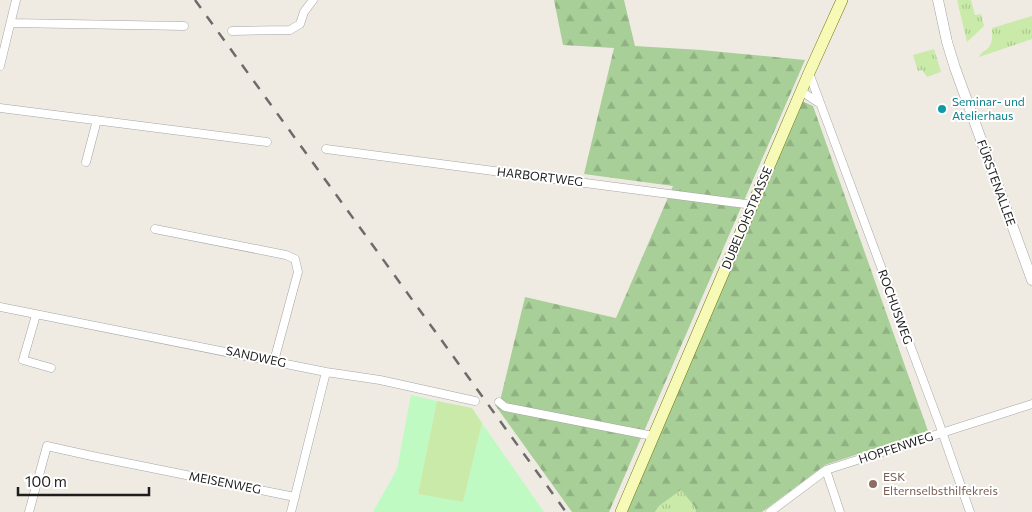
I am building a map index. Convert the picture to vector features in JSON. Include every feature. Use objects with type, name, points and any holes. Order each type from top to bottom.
[{"type":"main road","name":"DUBELOHSTRASSE","points":[[621,512],[801,91],[842,0]]},
{"type":"street","points":[[0,66],[16,0]]},
{"type":"street","points":[[232,31],[290,30],[300,24],[304,12],[313,0]]},
{"type":"street","name":"FÜRSTENALLEE","points":[[938,0],[947,42],[957,73],[1032,280]]},
{"type":"street","points":[[11,24],[184,26]]},
{"type":"street","name":"ROCHUSWEG","points":[[809,73],[970,512]]},
{"type":"street","points":[[801,91],[819,103]]},
{"type":"street","points":[[0,108],[267,142]]},
{"type":"street","points":[[86,162],[97,120]]},
{"type":"street","name":"HARBORTWEG","points":[[326,149],[753,205]]},
{"type":"street","points":[[155,229],[286,255],[295,259],[298,272],[274,360]]},
{"type":"street","name":"SANDWEG","points":[[0,307],[274,360],[326,372],[380,380],[475,401]]},
{"type":"street","points":[[36,315],[23,360],[51,368]]},
{"type":"street","points":[[291,512],[326,372]]},
{"type":"street","points":[[498,402],[505,407],[653,436]]},
{"type":"street","name":"HOPFENWEG","points":[[770,512],[826,470],[1032,404]]},
{"type":"street","name":"MEISENWEG","points":[[29,512],[47,446],[295,497]]},
{"type":"street","points":[[826,470],[840,512]]},
{"type":"green space","points":[[554,0],[624,0],[635,46],[805,60],[609,512],[572,512],[495,405],[500,401],[525,297],[616,318],[673,186],[584,174],[614,48],[563,45]]},
{"type":"green space","points":[[957,0],[971,0],[975,15],[981,14],[984,26],[967,42]]},
{"type":"green space","points":[[1032,16],[1032,39],[979,57],[990,45],[992,28]]},
{"type":"green space","points":[[934,49],[941,72],[927,77],[922,70],[918,71],[913,55]]},
{"type":"green space","points":[[802,101],[813,106],[928,431],[825,465],[762,512],[696,512],[695,507],[681,490],[659,506],[655,512],[627,512]]},
{"type":"green space","points":[[411,395],[437,401],[418,494],[463,502],[482,423],[544,512],[373,512],[397,469]]},
{"type":"green space","points":[[437,401],[472,408],[482,423],[463,502],[418,494]]},
{"type":"green space","points":[[681,490],[695,507],[696,512],[655,512],[659,506]]},
{"type":"railway","points":[[195,0],[566,512]]},
{"type":"place","name":"Seminar- und Atelierhaus","points":[[942,109]]},
{"type":"place","name":"ESK Elternselbsthilfekreis","points":[[873,484]]}]
